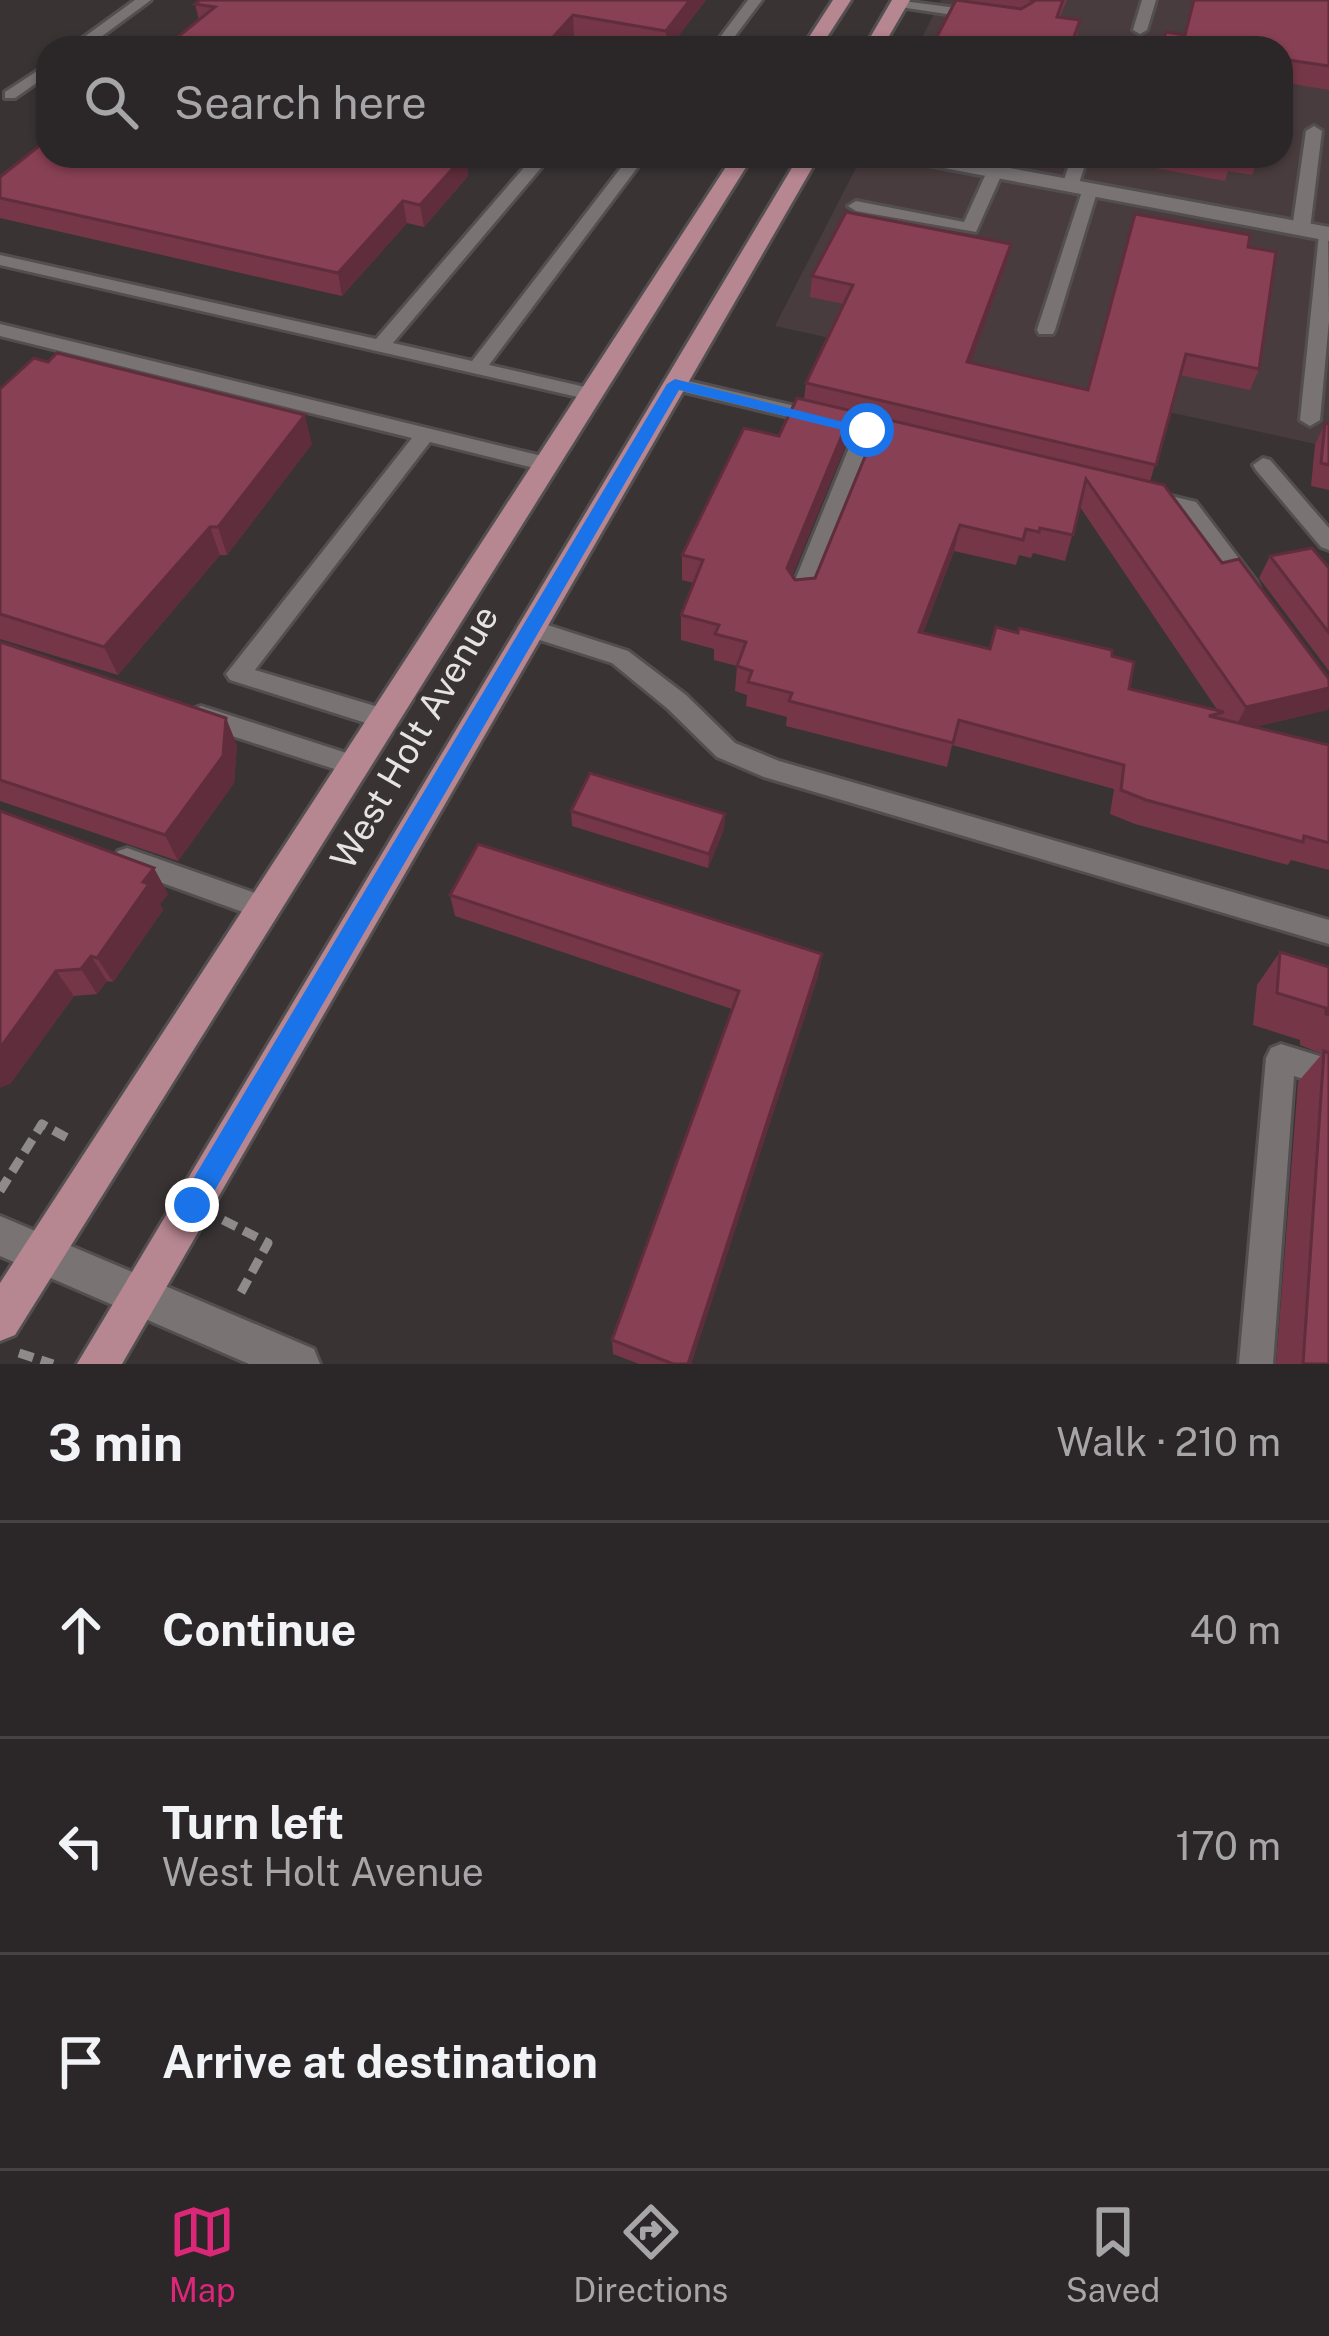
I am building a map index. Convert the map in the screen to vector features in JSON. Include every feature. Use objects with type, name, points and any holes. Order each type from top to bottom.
[{"type":"main road","points":[[820,36],[842,0]]},
{"type":"main road","points":[[880,36],[900,1]]},
{"type":"main road","name":"West Holt Avenue","points":[[0,1319],[734,168]]},
{"type":"main road","name":"West Holt Avenue","points":[[98,1364],[802,168]]},
{"type":"street","points":[[1012,168],[1080,188],[1328,234]]},
{"type":"street","points":[[0,1236],[299,1364]]},
{"type":"lane","points":[[93,36],[144,0]]},
{"type":"lane","points":[[728,36],[755,0]]},
{"type":"lane","points":[[1140,30],[1149,0]]},
{"type":"lane","points":[[900,1],[998,18]]},
{"type":"lane","points":[[10,94],[36,76]]},
{"type":"lane","points":[[1301,229],[1314,130]]},
{"type":"lane","points":[[380,346],[533,168]]},
{"type":"lane","points":[[478,368],[629,168]]},
{"type":"lane","points":[[856,206],[970,228],[997,168]]},
{"type":"lane","points":[[1046,330],[1080,188],[1080,168]]},
{"type":"lane","points":[[1310,420],[1328,234]]},
{"type":"lane","points":[[0,260],[591,394]]},
{"type":"lane","points":[[0,330],[53,352],[545,464]]},
{"type":"lane","points":[[675,384],[938,447]]},
{"type":"lane","points":[[800,596],[867,430]]},
{"type":"lane","points":[[366,713],[238,674],[424,435]]},
{"type":"lane","points":[[1263,465],[1329,542]]},
{"type":"lane","points":[[1120,490],[1188,507],[1259,602]]},
{"type":"lane","points":[[530,628],[620,657],[677,702],[726,750],[773,770],[1329,932]]},
{"type":"lane","points":[[178,708],[353,764]]},
{"type":"lane","points":[[112,854],[262,907]]},
{"type":"lane","points":[[1256,1364],[1281,1058],[1329,1073]]},
{"type":"path","points":[[0,1191],[42,1124]]},
{"type":"shaded area","points":[[941,0],[1329,0],[1329,447],[775,326],[856,168],[1293,168],[1293,36],[923,36]]},
{"type":"building","points":[[200,0],[690,0],[666,31],[573,15],[554,36],[179,36],[215,7],[195,4]]},
{"type":"building","points":[[956,0],[1021,9],[1031,0],[1063,0],[1057,17],[1080,20],[1074,36],[937,36]]},
{"type":"building","points":[[1194,0],[1329,0],[1329,66],[1293,61],[1293,36],[1165,36],[1166,32],[1185,35]]},
{"type":"building","points":[[36,148],[36,168],[453,168],[420,205],[403,201],[338,273],[0,198],[0,177]]},
{"type":"building","points":[[846,212],[1011,244],[967,362],[1088,390],[1135,214],[1250,235],[1248,247],[1276,252],[1259,369],[1186,354],[1156,465],[806,383],[853,285],[812,276]]},
{"type":"building","points":[[57,353],[305,415],[218,527],[210,527],[104,647],[0,614],[0,389],[34,358],[48,362]]},
{"type":"building","points":[[797,398],[852,411],[787,568],[795,580],[815,578],[881,418],[1164,485],[1222,563],[1239,559],[1329,679],[1329,688],[1246,707],[1086,479],[1073,535],[1026,529],[1023,540],[960,525],[919,632],[990,649],[996,627],[1018,633],[1019,628],[1112,650],[1112,656],[1134,662],[1129,689],[1224,712],[1209,716],[1329,745],[1329,843],[1304,836],[1303,842],[1146,800],[1121,790],[1124,765],[959,720],[953,743],[789,701],[792,693],[748,682],[752,671],[737,666],[746,642],[715,634],[719,625],[681,615],[703,560],[682,555],[744,428],[779,436]]},
{"type":"building","points":[[1325,423],[1329,424],[1329,465],[1321,463]]},
{"type":"building","points":[[1312,548],[1329,568],[1329,633],[1270,556]]},
{"type":"building","points":[[0,642],[226,718],[223,756],[165,835],[0,780]]},
{"type":"building","points":[[590,773],[725,814],[709,854],[571,811]]},
{"type":"building","points":[[0,811],[154,868],[143,882],[149,884],[97,958],[91,956],[81,969],[56,971],[0,1048]]},
{"type":"building","points":[[478,844],[822,954],[688,1364],[673,1364],[612,1340],[739,991],[450,895]]},
{"type":"building","points":[[1280,952],[1329,967],[1329,1015],[1326,1008],[1277,993]]},
{"type":"building","points":[[1324,1051],[1329,1053],[1329,1364],[1303,1364]]},
{"type":"route","points":[[192,1205],[675,384],[867,430]]}]
